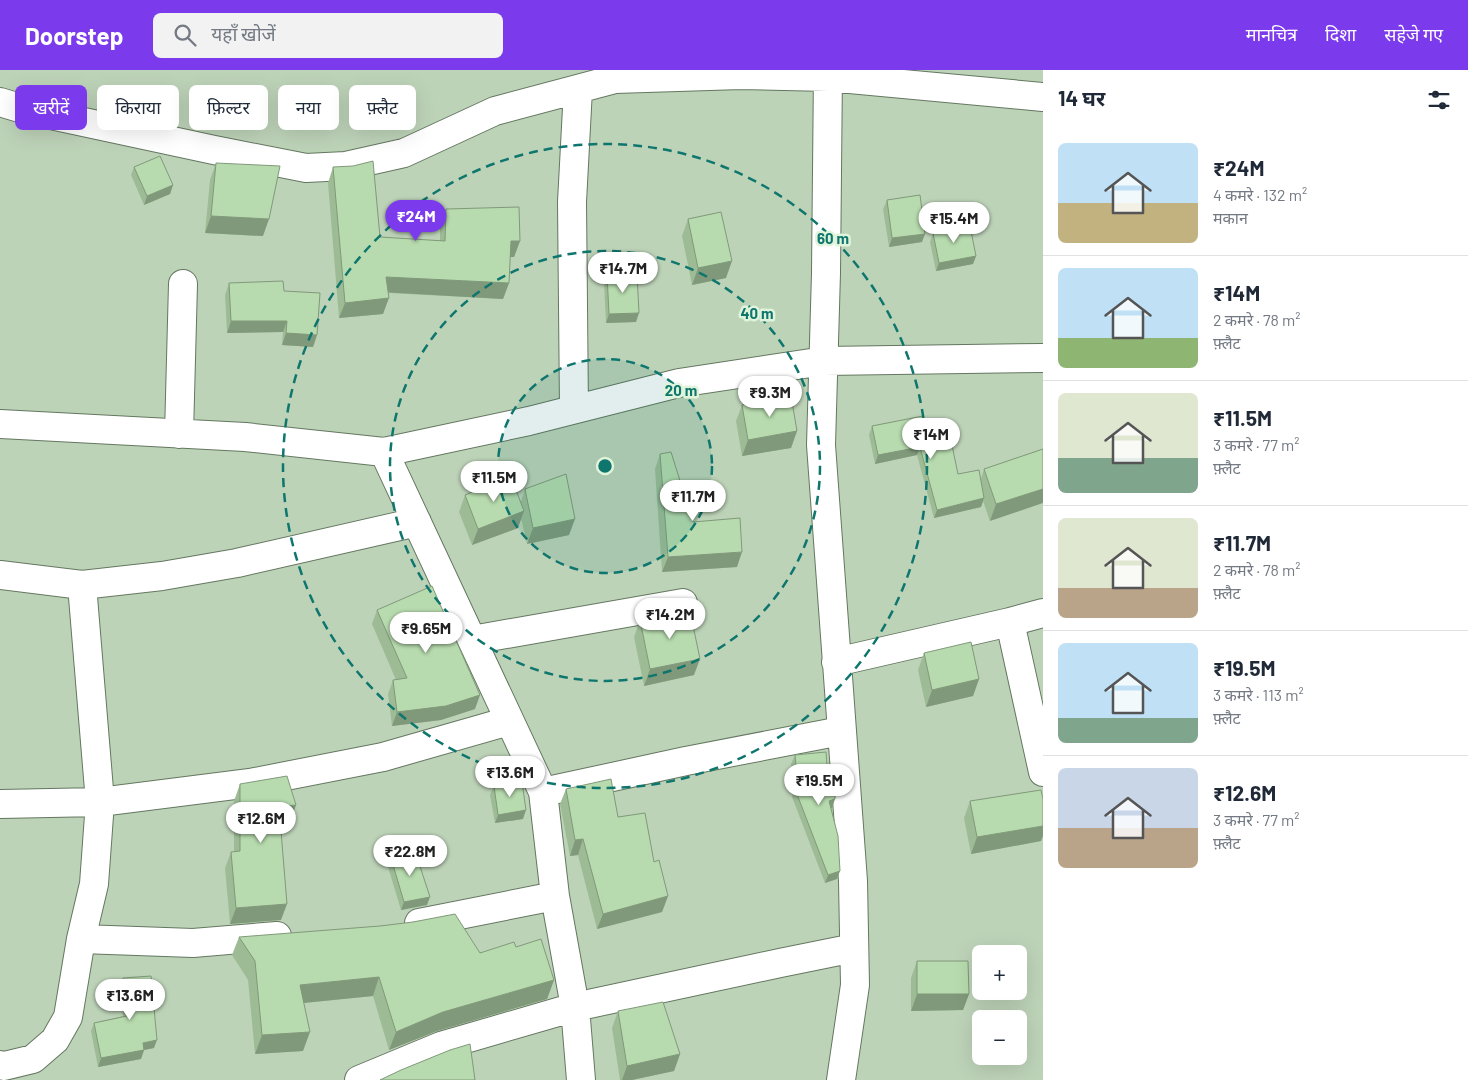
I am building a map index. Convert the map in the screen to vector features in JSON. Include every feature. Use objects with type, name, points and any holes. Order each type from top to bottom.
[{"type":"street","points":[[828,74],[826,272],[821,445],[853,881],[855,985],[841,1080]]},
{"type":"street","points":[[0,102],[24,109],[214,150],[306,168],[346,166],[404,153],[495,111],[615,79],[828,74],[1043,97]]},
{"type":"street","points":[[574,409],[572,202],[578,89]]},
{"type":"street","points":[[179,434],[183,284]]},
{"type":"street","points":[[0,424],[245,437],[384,452],[529,421],[679,383],[824,361],[1043,358]]},
{"type":"street","points":[[384,452],[542,792],[555,896],[575,1008],[581,1080]]},
{"type":"street","points":[[0,575],[82,584],[162,576],[237,564],[417,522]]},
{"type":"street","points":[[0,1065],[4,1066],[33,1059],[55,1040],[68,1017],[81,939],[94,884],[100,802],[82,584]]},
{"type":"street","points":[[472,640],[684,603]]},
{"type":"street","points":[[836,662],[1043,613]]},
{"type":"street","points":[[1010,622],[1043,772]]},
{"type":"street","points":[[0,804],[100,802],[250,783],[383,757],[509,721]]},
{"type":"street","points":[[542,792],[686,761],[841,731]]},
{"type":"street","points":[[394,927],[555,896]]},
{"type":"street","points":[[81,939],[193,943],[298,934]]},
{"type":"street","points":[[358,1080],[441,1046],[575,1008],[780,962],[854,948]]},
{"type":"green space","points":[[0,70],[1043,70],[1043,1080],[0,1080]]},
{"type":"building","points":[[160,156],[173,185],[147,196],[134,167]]},
{"type":"building","points":[[373,161],[380,237],[445,241],[446,209],[519,207],[520,241],[511,241],[509,283],[386,277],[389,298],[345,303],[333,167],[353,166]]},
{"type":"building","points":[[216,163],[280,166],[269,219],[211,216]]},
{"type":"building","points":[[920,195],[925,234],[892,238],[887,200]]},
{"type":"building","points":[[721,212],[732,261],[698,268],[688,219]]},
{"type":"building","points":[[970,226],[976,256],[939,263],[933,233]]},
{"type":"building","points":[[637,274],[639,313],[609,314],[607,275]]},
{"type":"building","points":[[283,281],[284,291],[320,293],[317,335],[286,333],[287,321],[231,321],[229,283]]},
{"type":"building","points":[[791,396],[797,431],[748,440],[742,405]]},
{"type":"building","points":[[923,416],[927,436],[949,431],[958,474],[979,470],[984,498],[937,510],[920,447],[878,455],[872,426]]},
{"type":"building","points":[[1043,449],[1043,489],[996,504],[984,469]]},
{"type":"building","points":[[671,452],[693,522],[740,518],[742,552],[668,557],[660,454]]},
{"type":"building","points":[[566,474],[575,519],[533,528],[525,489]]},
{"type":"building","points":[[511,477],[524,511],[478,529],[465,495]]},
{"type":"building","points":[[432,586],[480,695],[446,706],[397,712],[393,680],[407,678],[377,610]]},
{"type":"building","points":[[690,611],[700,659],[650,669],[640,620]]},
{"type":"building","points":[[971,642],[979,679],[932,690],[924,653]]},
{"type":"building","points":[[826,752],[828,778],[835,796],[835,799],[829,801],[838,836],[840,871],[828,875],[795,789],[798,787],[795,755]]},
{"type":"building","points":[[287,776],[296,805],[279,807],[287,904],[236,908],[231,852],[240,851],[240,784]]},
{"type":"building","points":[[611,779],[618,817],[645,813],[654,862],[659,860],[668,896],[603,914],[583,839],[575,840],[566,789]]},
{"type":"building","points":[[522,782],[526,810],[498,815],[494,786]]},
{"type":"building","points":[[1041,790],[1043,826],[977,837],[970,801]]},
{"type":"building","points":[[415,851],[430,897],[404,902],[391,858]]},
{"type":"building","points":[[455,914],[480,953],[514,942],[516,947],[541,939],[554,980],[443,1012],[396,1032],[379,977],[300,985],[310,1032],[262,1035],[255,961],[239,937],[380,926]]},
{"type":"building","points":[[917,961],[968,961],[969,994],[917,994]]},
{"type":"building","points":[[151,976],[157,1040],[143,1043],[144,1050],[101,1058],[94,1023],[127,1016],[123,978]]},
{"type":"building","points":[[663,1002],[680,1054],[627,1066],[618,1011]]},
{"type":"building","points":[[470,1044],[475,1080],[380,1080],[450,1050]]}]
